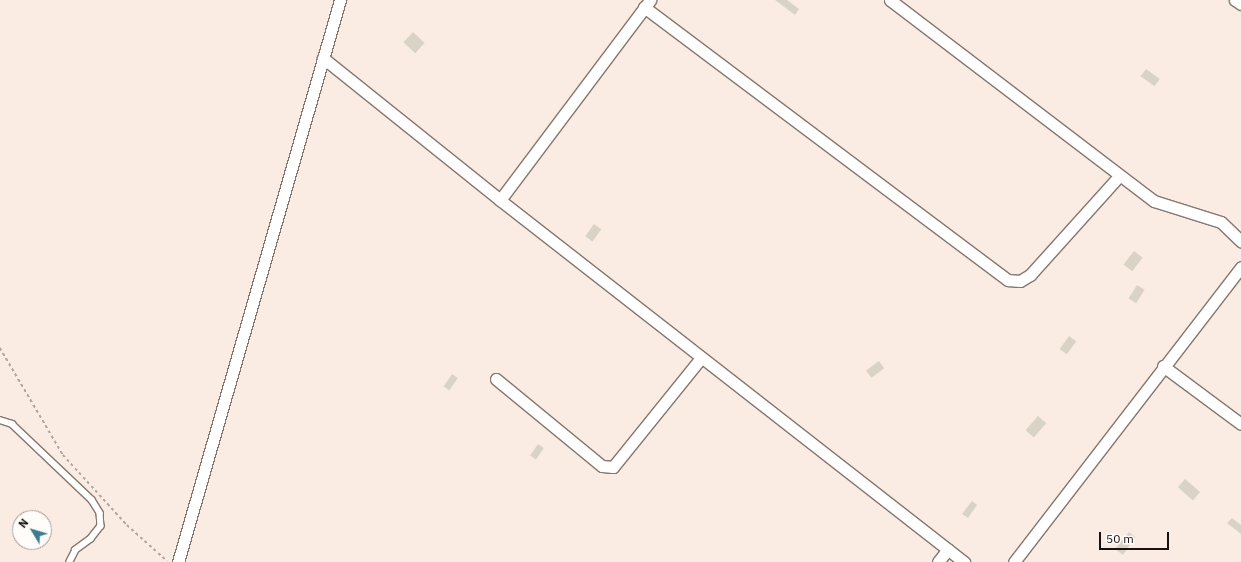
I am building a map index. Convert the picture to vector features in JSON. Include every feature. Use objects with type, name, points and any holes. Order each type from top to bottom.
[{"type":"street","points":[[178,562],[340,0]]},
{"type":"street","points":[[890,0],[1154,202],[1221,222],[1241,241]]},
{"type":"street","points":[[1235,0],[1241,4]]},
{"type":"street","points":[[500,200],[647,3],[1008,280],[1020,281],[1030,275],[1119,176]]},
{"type":"street","points":[[323,58],[500,200],[964,562]]},
{"type":"street","points":[[1014,562],[1241,267]]},
{"type":"street","points":[[496,379],[602,466],[613,467],[701,358]]},
{"type":"street","points":[[1164,366],[1241,424]]},
{"type":"street","points":[[938,562],[948,549]]},
{"type":"lane","points":[[0,420],[12,424],[92,500],[100,513],[101,526],[91,539],[76,550],[70,562]]},
{"type":"path","points":[[0,348],[63,455],[127,525],[169,562]]},
{"type":"building","points":[[775,0],[787,0],[799,9],[795,15]]},
{"type":"building","points":[[413,32],[425,43],[415,53],[403,42]]},
{"type":"building","points":[[1146,69],[1160,79],[1154,86],[1141,76]]},
{"type":"building","points":[[594,224],[601,229],[592,241],[585,236]]},
{"type":"building","points":[[1134,251],[1143,258],[1132,271],[1124,264]]},
{"type":"building","points":[[1137,285],[1145,290],[1136,303],[1129,299]]},
{"type":"building","points":[[1069,336],[1076,341],[1067,354],[1060,349]]},
{"type":"building","points":[[879,361],[884,368],[871,378],[866,370]]},
{"type":"building","points":[[452,374],[458,378],[449,390],[444,386]]},
{"type":"building","points":[[1038,416],[1046,423],[1034,438],[1026,430]]},
{"type":"building","points":[[538,444],[544,448],[536,460],[530,456]]},
{"type":"building","points":[[1185,479],[1200,492],[1193,500],[1178,487]]},
{"type":"building","points":[[972,501],[977,505],[968,518],[962,514]]},
{"type":"building","points":[[1232,518],[1241,525],[1241,534],[1227,523]]},
{"type":"building","points":[[1129,532],[1135,537],[1123,555],[1115,549]]}]
